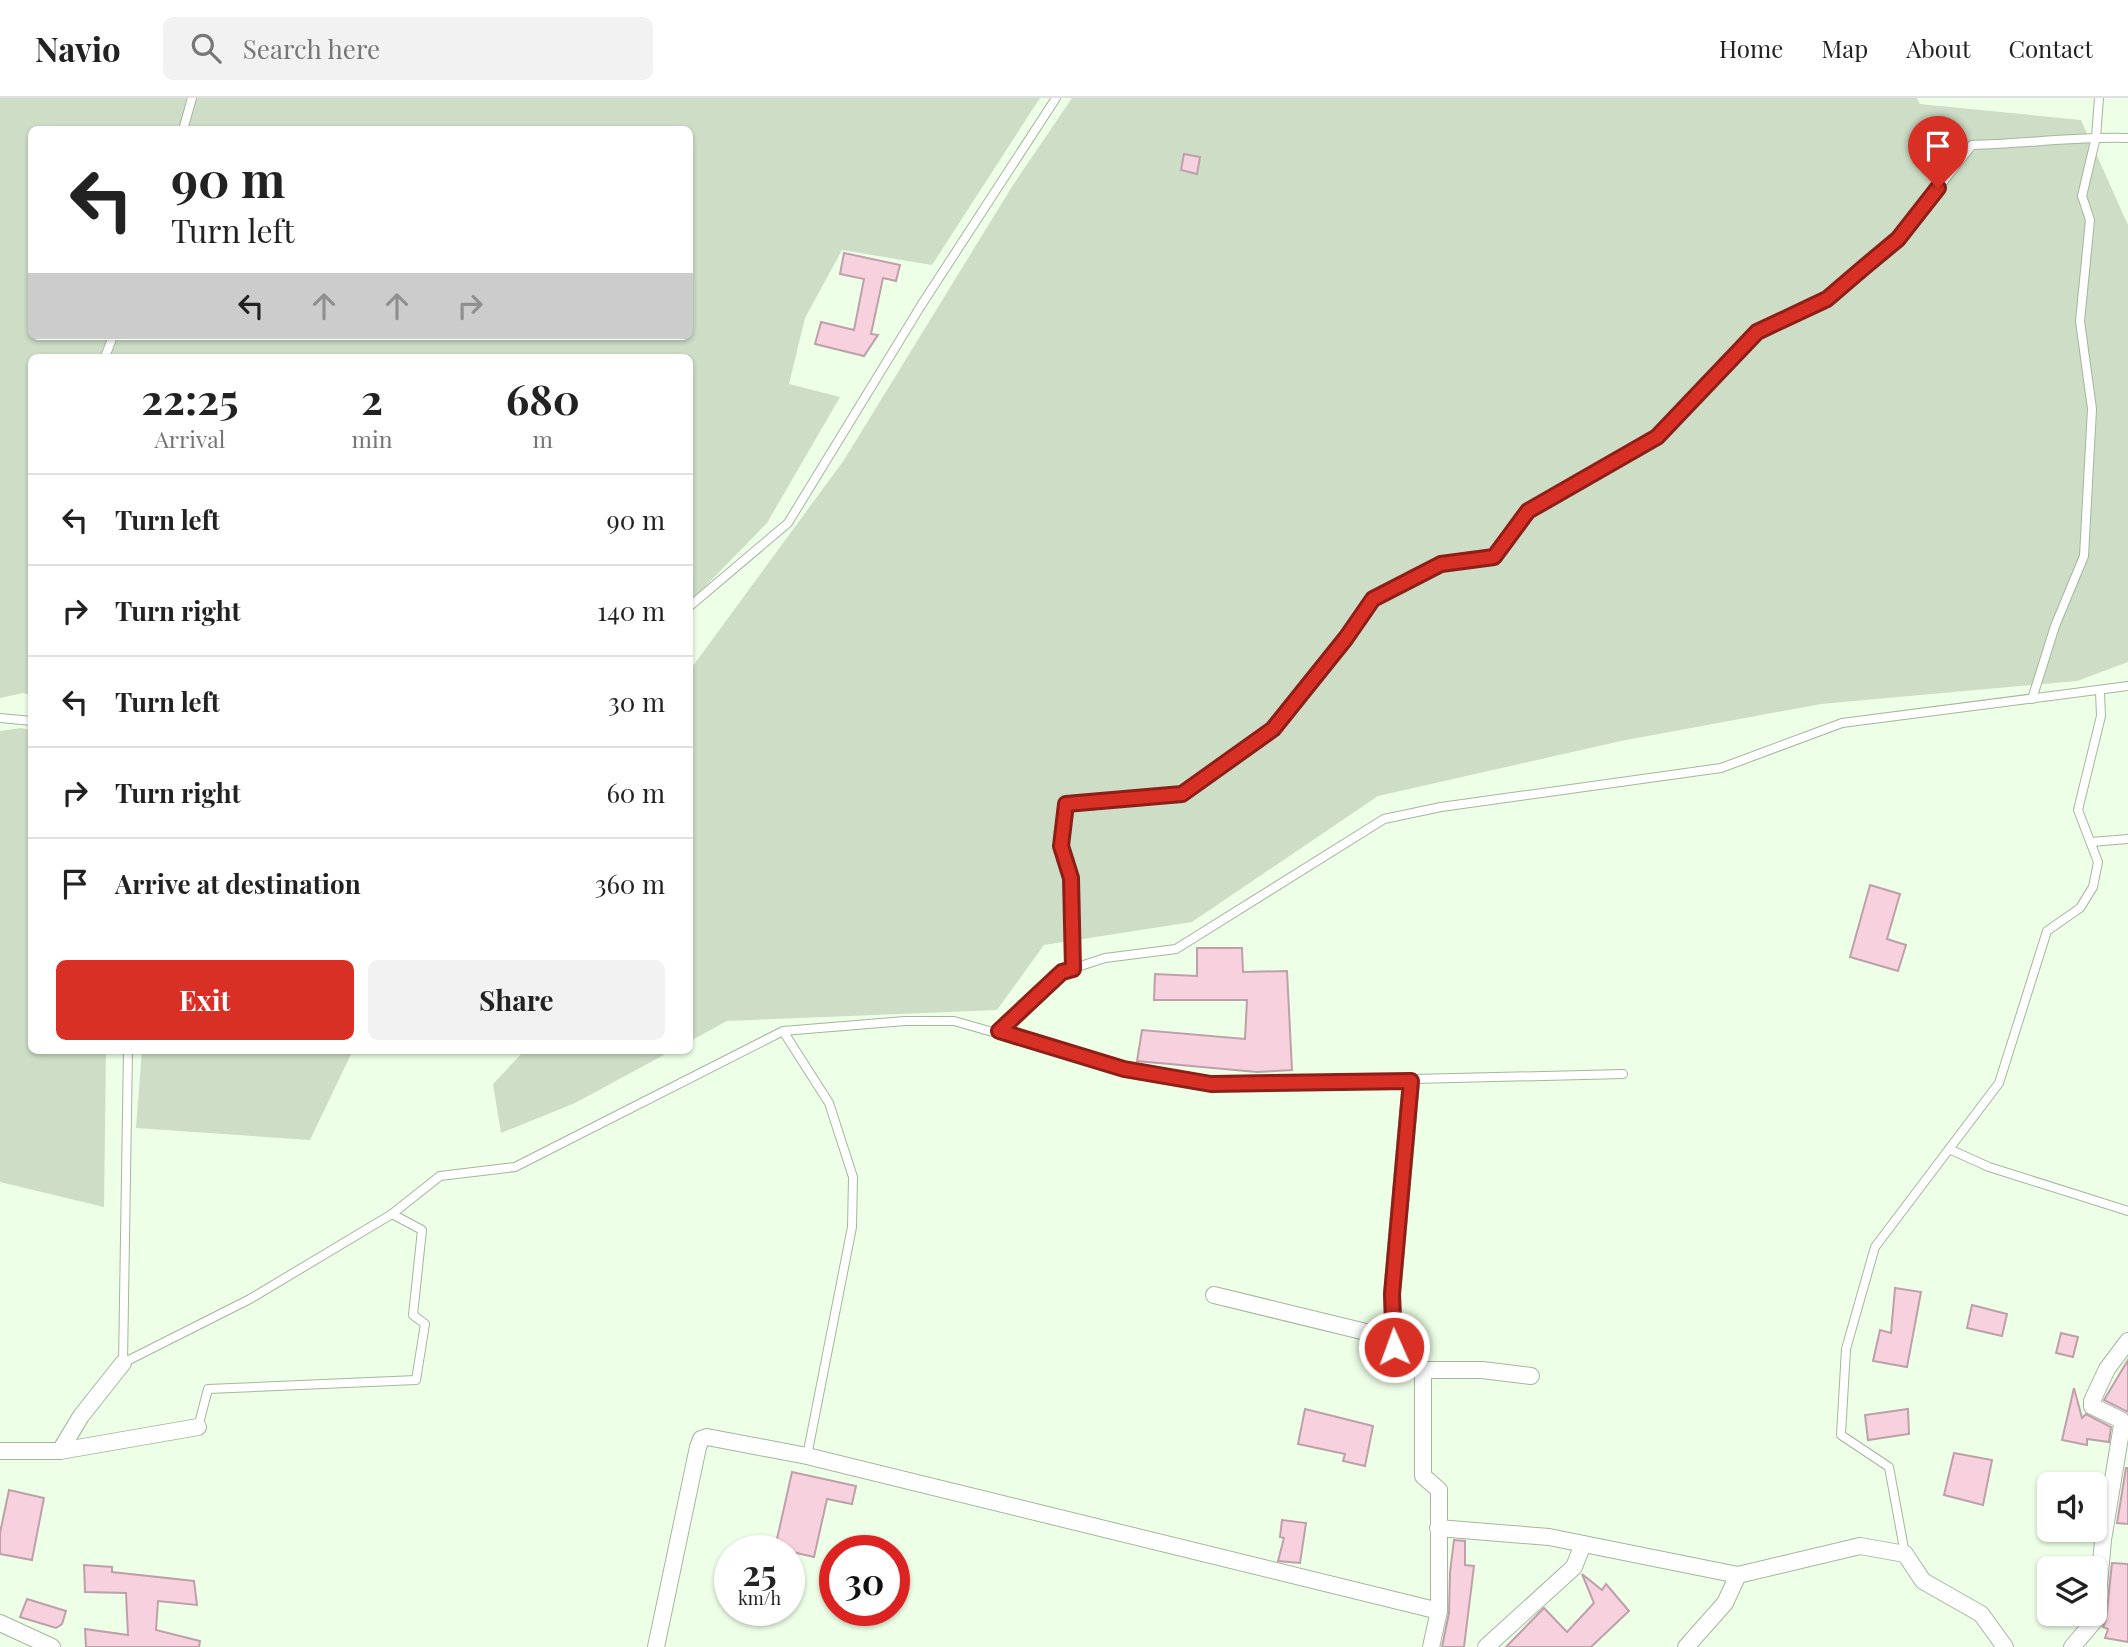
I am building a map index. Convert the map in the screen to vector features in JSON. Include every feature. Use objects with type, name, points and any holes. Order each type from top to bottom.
[{"type":"street","points":[[1394,1347],[1392,1294],[1411,1081]]},
{"type":"street","points":[[1214,1295],[1370,1333],[1394,1347],[1423,1370],[1482,1370],[1531,1376]]},
{"type":"street","points":[[2072,1647],[2096,1619],[2103,1540],[2122,1425],[2121,1420],[2092,1406],[2091,1401],[2107,1369],[2128,1341]]},
{"type":"street","points":[[60,1451],[82,1416],[123,1363]]},
{"type":"street","points":[[1423,1370],[1423,1476],[1439,1490],[1439,1611],[1431,1647]]},
{"type":"street","points":[[0,1451],[60,1451],[198,1427]]},
{"type":"street","points":[[656,1647],[701,1439],[707,1437],[807,1456],[1439,1611]]},
{"type":"street","points":[[1438,1528],[1549,1537],[1738,1575],[1860,1546],[1905,1554],[1923,1581],[1981,1614],[2005,1647]]},
{"type":"street","points":[[1486,1647],[1574,1567],[1583,1544]]},
{"type":"street","points":[[1686,1647],[1725,1603],[1738,1575]]},
{"type":"street","points":[[0,1623],[52,1647]]},
{"type":"lane","points":[[184,126],[192,98]]},
{"type":"lane","points":[[693,603],[788,523],[922,304],[1056,98]]},
{"type":"lane","points":[[2032,699],[2055,626],[2084,556],[2092,409],[2080,321],[2090,220],[2082,195],[2096,137],[2099,98]]},
{"type":"lane","points":[[1073,969],[1071,878],[1061,846],[1066,804],[1182,794],[1273,729],[1346,638],[1373,599],[1441,564],[1494,557],[1528,511],[1657,437],[1757,332],[1827,299],[1898,239],[1972,145],[2020,145],[2096,137],[2128,138]]},
{"type":"lane","points":[[999,1031],[1062,972],[1105,958],[1176,949],[1384,819],[1441,807],[1721,768],[1842,723],[2100,692],[2128,686]]},
{"type":"lane","points":[[1905,1554],[1889,1467],[1841,1435],[1846,1349],[1875,1247],[1999,1083],[2047,931],[2080,908],[2092,887],[2098,862],[2078,810],[2101,716],[2100,692]]},
{"type":"lane","points":[[0,718],[28,720]]},
{"type":"lane","points":[[2091,842],[2128,839]]},
{"type":"lane","points":[[128,1054],[123,1363],[250,1299],[392,1214],[440,1176],[515,1167],[783,1031],[905,1021],[954,1021],[999,1031],[1124,1069],[1211,1084],[1623,1074]]},
{"type":"lane","points":[[783,1031],[829,1103],[853,1177],[852,1227],[807,1456]]},
{"type":"lane","points":[[1949,1149],[2002,1171],[2128,1211]]},
{"type":"lane","points":[[198,1427],[208,1389],[416,1380],[425,1324],[413,1315],[422,1230],[392,1214]]},
{"type":"green space","points":[[0,98],[1040,98],[932,265],[842,250],[805,318],[789,384],[840,397],[767,523],[693,599],[693,354],[28,354],[28,694],[0,698]]},
{"type":"green space","points":[[1072,98],[1917,98],[1920,104],[2081,120],[2128,225],[2128,662],[2077,681],[1821,704],[1621,741],[1378,796],[1192,922],[1044,945],[997,1010],[727,1021],[693,1039],[693,666],[844,460],[1013,185]]},
{"type":"green space","points":[[28,729],[28,1054],[106,1054],[104,1207],[0,1182],[0,731]]},
{"type":"green space","points":[[142,1054],[351,1054],[310,1140],[136,1128]]},
{"type":"green space","points":[[521,1054],[666,1054],[575,1103],[501,1133],[493,1084]]},
{"type":"building","points":[[1184,154],[1200,157],[1197,174],[1181,170]]},
{"type":"building","points":[[844,253],[900,265],[896,281],[883,278],[871,334],[878,335],[864,356],[815,344],[821,322],[854,330],[864,279],[840,274]]},
{"type":"building","points":[[1870,885],[1900,894],[1887,939],[1906,945],[1898,971],[1850,957]]},
{"type":"building","points":[[1197,948],[1242,948],[1243,972],[1287,971],[1292,1070],[1257,1072],[1137,1061],[1142,1030],[1245,1039],[1247,1000],[1154,1000],[1155,974],[1197,976]]},
{"type":"building","points":[[1895,1288],[1921,1292],[1907,1367],[1873,1361],[1880,1330],[1891,1333]]},
{"type":"building","points":[[1972,1305],[2007,1314],[2002,1336],[1967,1328]]},
{"type":"building","points":[[2061,1333],[2078,1337],[2073,1357],[2056,1353]]},
{"type":"building","points":[[2128,1360],[2128,1412],[2104,1400]]},
{"type":"building","points":[[2074,1388],[2082,1418],[2086,1414],[2111,1427],[2109,1442],[2087,1439],[2087,1445],[2062,1440]]},
{"type":"building","points":[[1305,1409],[1373,1426],[1365,1466],[1343,1461],[1345,1454],[1298,1444]]},
{"type":"building","points":[[1908,1409],[1909,1434],[1868,1440],[1865,1415]]},
{"type":"building","points":[[1954,1453],[1992,1460],[1983,1505],[1944,1495]]},
{"type":"building","points":[[2128,1468],[2128,1524],[2117,1523]]},
{"type":"building","points":[[792,1472],[856,1486],[852,1504],[827,1499],[814,1557],[805,1555],[805,1535],[778,1535]]},
{"type":"building","points":[[9,1490],[44,1498],[32,1560],[0,1554],[0,1533]]},
{"type":"building","points":[[1282,1520],[1306,1523],[1300,1563],[1278,1561],[1284,1538],[1280,1537]]},
{"type":"building","points":[[1454,1540],[1465,1541],[1465,1565],[1474,1566],[1464,1647],[1442,1647],[1449,1613]]},
{"type":"building","points":[[2112,1563],[2128,1564],[2128,1642],[2105,1638],[2108,1629],[2103,1627],[2107,1626]]},
{"type":"building","points":[[84,1565],[112,1567],[112,1572],[194,1581],[197,1605],[158,1601],[156,1630],[200,1641],[199,1647],[86,1647],[85,1629],[128,1635],[126,1593],[85,1592]]},
{"type":"building","points":[[1582,1574],[1602,1590],[1606,1584],[1629,1611],[1591,1647],[1506,1647],[1544,1608],[1567,1632],[1594,1603]]},
{"type":"building","points":[[27,1599],[66,1611],[62,1624],[56,1628],[20,1617]]},
{"type":"route","points":[[1394,1347],[1392,1294],[1411,1081],[1211,1084],[1124,1069],[999,1031],[1062,972],[1073,969],[1071,878],[1061,846],[1066,804],[1182,794],[1273,729],[1346,638],[1373,599],[1441,564],[1494,557],[1528,511],[1657,437],[1757,332],[1827,299],[1898,239],[1938,188]]}]
